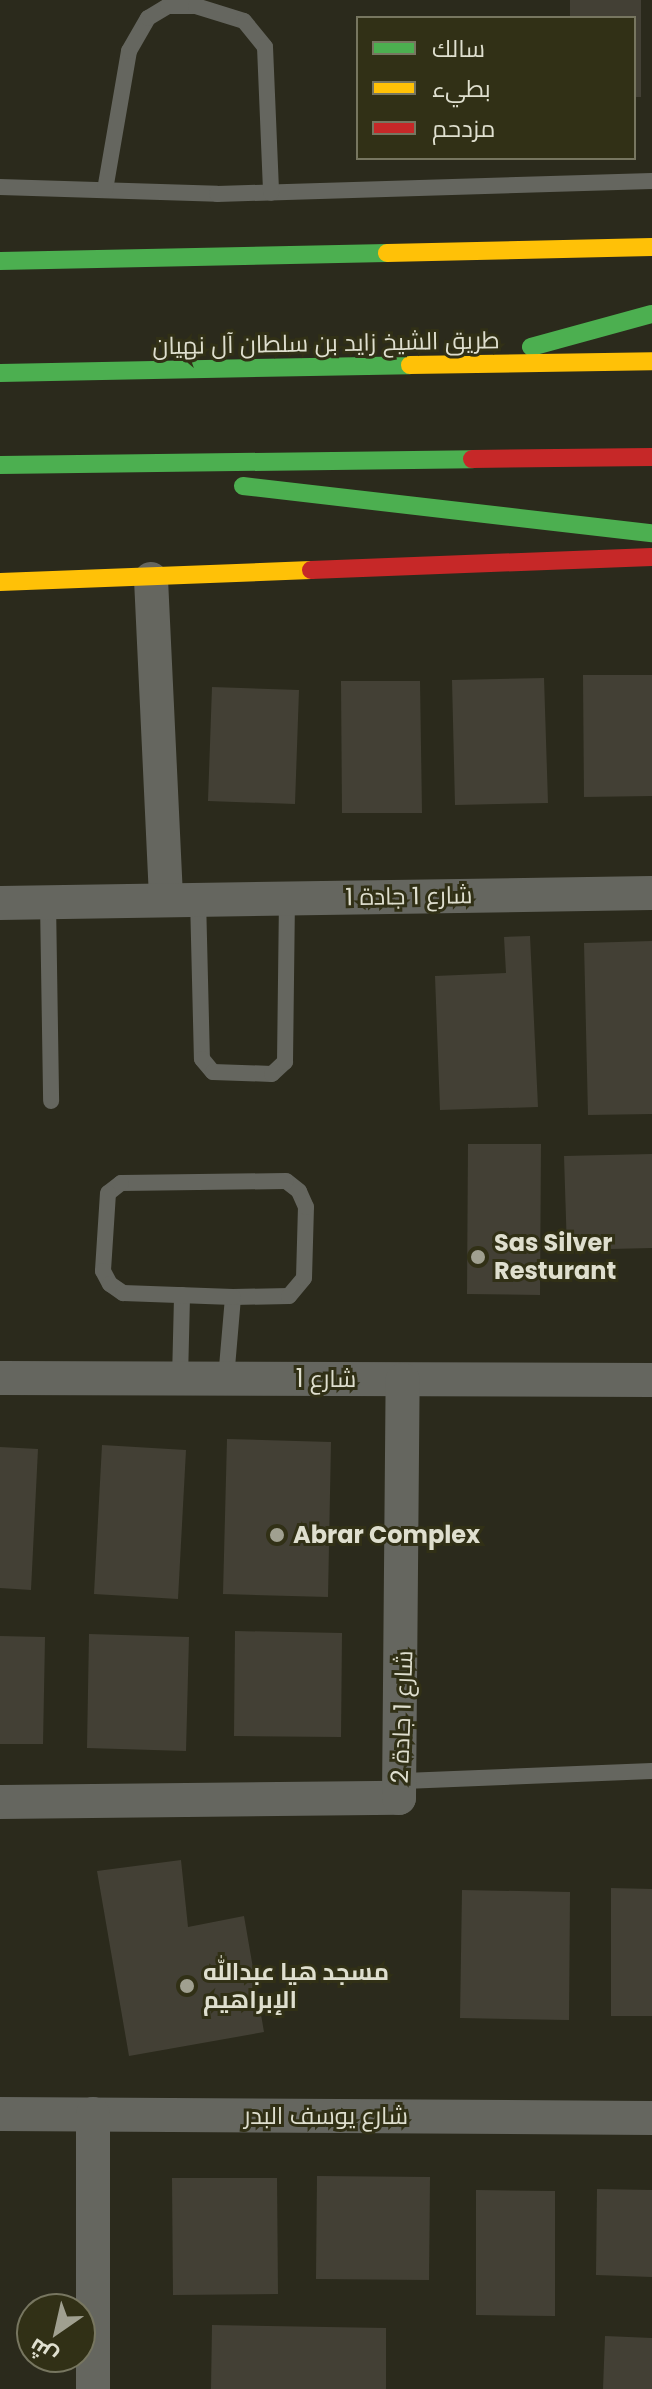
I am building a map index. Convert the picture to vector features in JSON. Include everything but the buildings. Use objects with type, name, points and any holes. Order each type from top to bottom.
[{"type":"main road","points":[[0,261],[652,247]]},
{"type":"main road","points":[[471,364],[652,314]]},
{"type":"main road","name":"طريق الشيخ زايد بن سلطان آل نهيان","points":[[0,373],[652,361]]},
{"type":"main road","points":[[0,465],[652,457]]},
{"type":"main road","points":[[62,464],[652,533]]},
{"type":"main road","points":[[0,582],[151,579],[652,557]]},
{"type":"street","points":[[151,579],[182,898]]},
{"type":"street","name":"شارع 1 جادة 1","points":[[0,903],[652,893]]},
{"type":"street","name":"شارع 1","points":[[0,1378],[652,1380]]},
{"type":"street","name":"شارع 1 جادة 2","points":[[0,1802],[386,1803],[399,1798],[404,1781],[403,1380]]},
{"type":"street","name":"شارع يوسف البدر","points":[[0,2114],[652,2118]]},
{"type":"street","points":[[93,2114],[93,2389]]},
{"type":"lane","points":[[105,190],[129,51],[148,18],[168,6],[196,3],[244,21],[265,47],[271,193]]},
{"type":"lane","points":[[0,187],[271,193],[652,181]]},
{"type":"lane","points":[[182,898],[202,1059],[213,1072],[272,1074],[285,1062],[287,897]]},
{"type":"lane","points":[[48,902],[51,1101]]},
{"type":"lane","points":[[286,1181],[299,1191],[306,1207],[299,1288],[289,1296],[182,1295],[123,1293],[103,1271],[102,1208],[121,1183],[286,1181]]},
{"type":"lane","points":[[180,1379],[182,1295]]},
{"type":"lane","points":[[226,1379],[233,1297]]},
{"type":"lane","points":[[404,1781],[652,1771]]},
{"type":"traffic: fast","points":[[0,261],[387,253]]},
{"type":"traffic: fast","points":[[531,347],[652,314]]},
{"type":"traffic: fast","points":[[0,373],[410,365]]},
{"type":"traffic: fast","points":[[0,465],[472,459]]},
{"type":"traffic: fast","points":[[243,486],[652,533]]},
{"type":"traffic: slow","points":[[387,253],[652,247]]},
{"type":"traffic: slow","points":[[410,365],[652,361]]},
{"type":"traffic: slow","points":[[0,582],[311,570]]},
{"type":"traffic: jam","points":[[472,459],[652,457]]},
{"type":"traffic: jam","points":[[311,570],[652,557]]},
{"type":"place","name":"Sas Silver Resturant","points":[[478,1257]]},
{"type":"place","name":"Abrar Complex","points":[[277,1535]]},
{"type":"place","name":"مسجد هيا عبدالله الإبراهيم","points":[[187,1986]]}]
